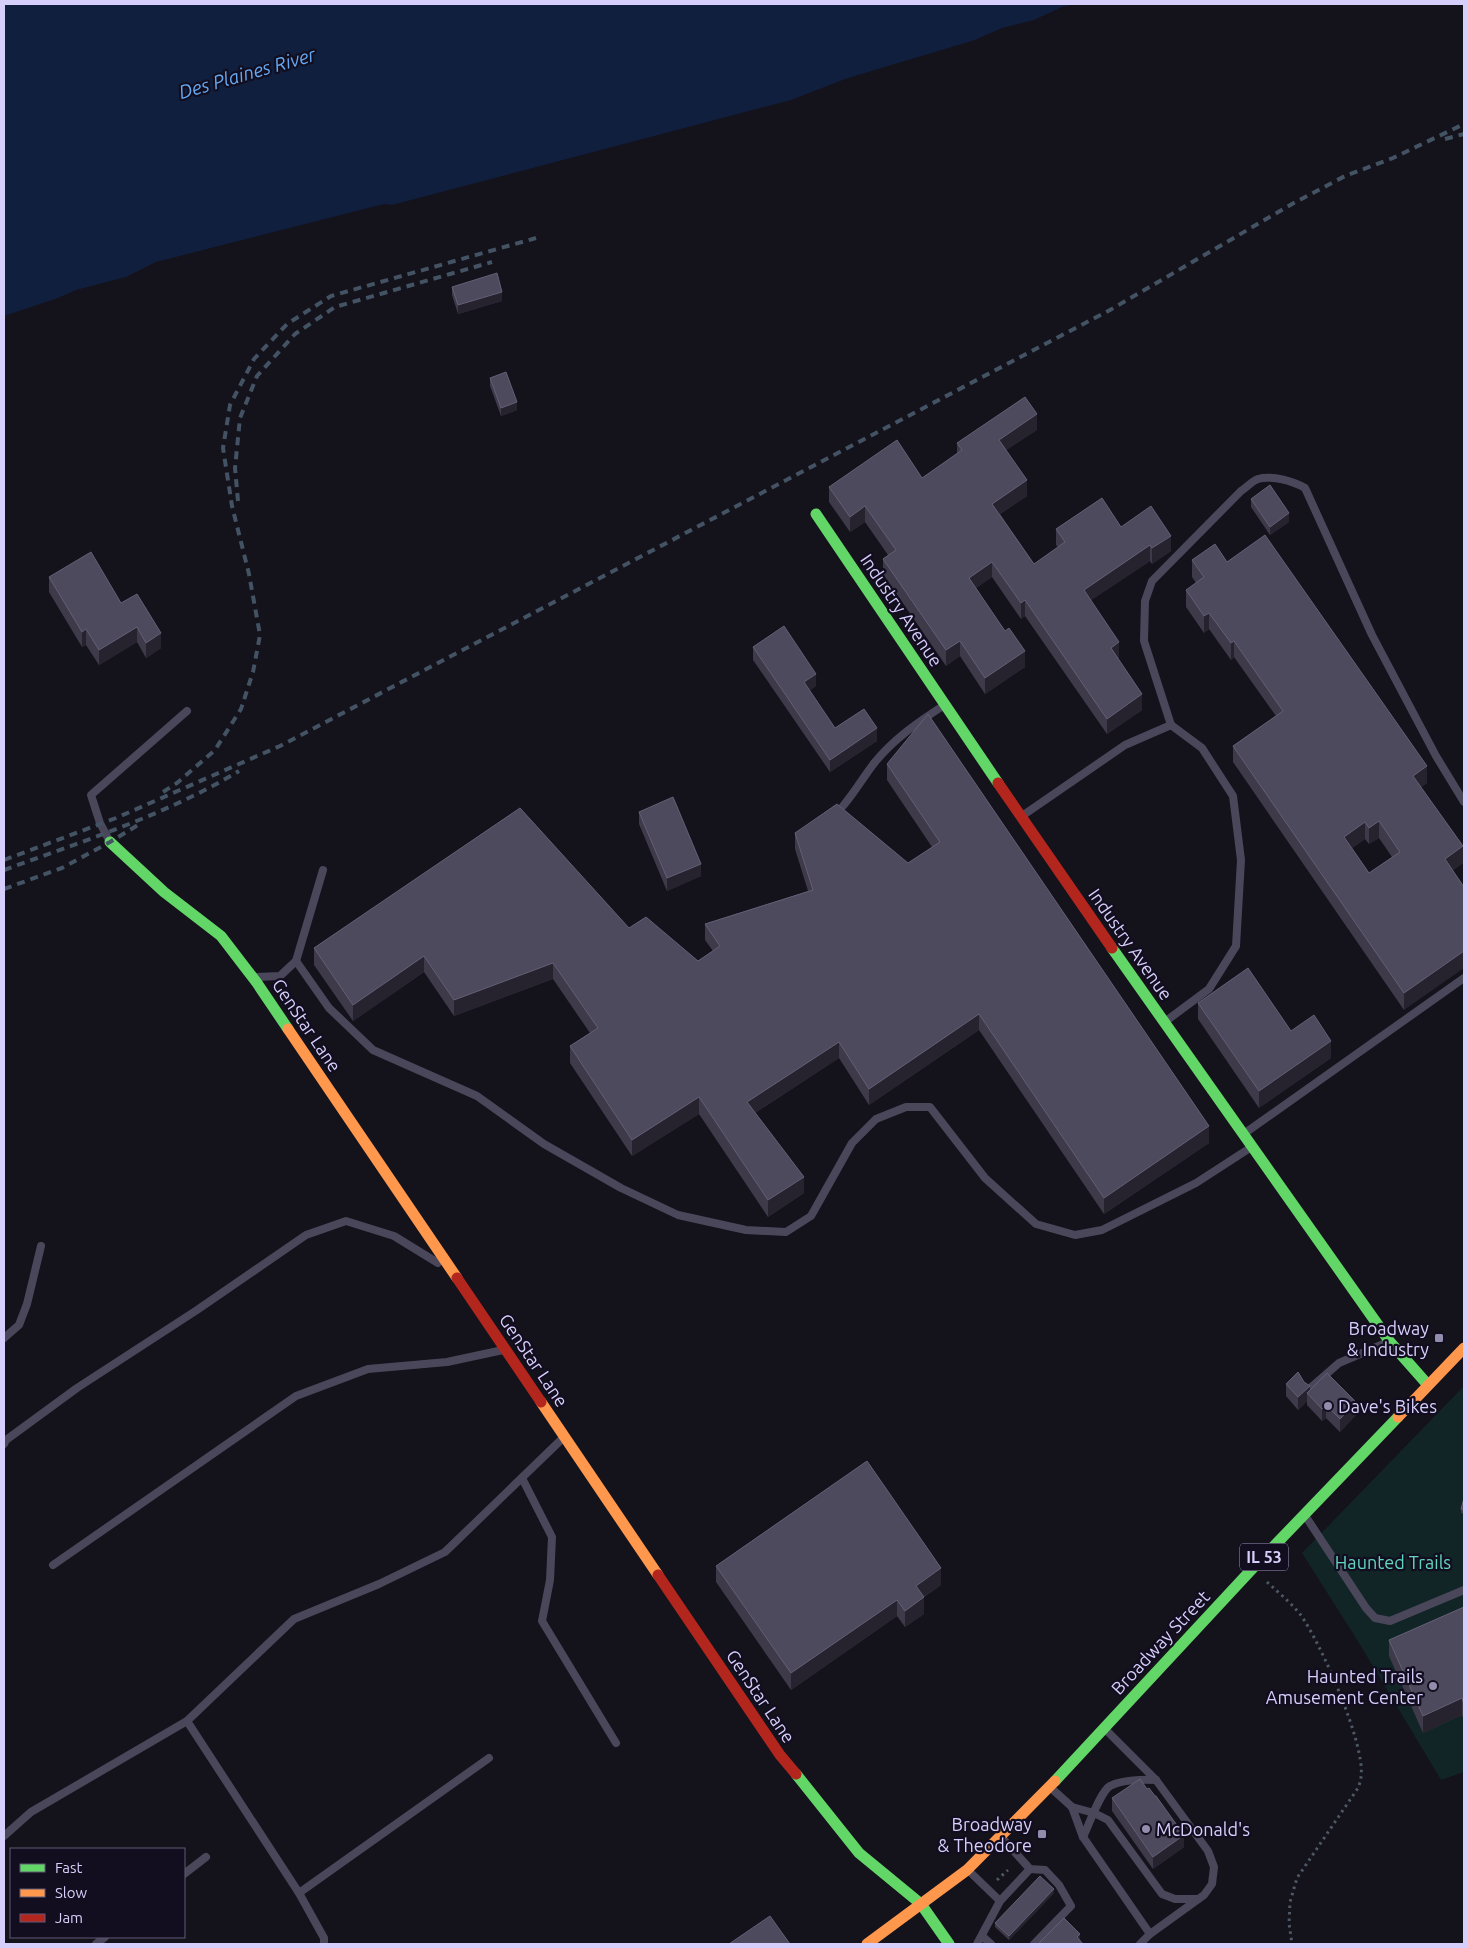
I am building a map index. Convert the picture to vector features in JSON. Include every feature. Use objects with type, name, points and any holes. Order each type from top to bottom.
[{"type":"street","name":"Industry Avenue","points":[[816,514],[1021,817],[1390,1342],[1428,1386]]},
{"type":"street","name":"GenStar Lane","points":[[110,842],[164,892],[221,936],[252,977],[780,1755],[858,1853],[921,1904],[949,1944]]},
{"type":"street","name":"Broadway Street","points":[[867,1944],[967,1870],[1050,1787],[1304,1515],[1464,1348]]},
{"type":"lane","points":[[1165,1022],[1209,989],[1236,946],[1241,860],[1233,796],[1202,748],[1171,724],[1144,641],[1145,601],[1152,581],[1241,491],[1257,480],[1277,479],[1296,483],[1305,488],[1372,636],[1436,756],[1464,802]]},
{"type":"lane","points":[[843,806],[875,762],[890,746],[917,722],[945,705]]},
{"type":"lane","points":[[110,842],[104,833],[91,795],[187,711]]},
{"type":"lane","points":[[1021,817],[1125,746],[1171,724]]},
{"type":"lane","points":[[252,977],[280,976],[296,961],[323,870]]},
{"type":"lane","points":[[296,961],[329,1008],[373,1050],[477,1096],[544,1144],[621,1188],[678,1215],[746,1230],[786,1232],[811,1216],[852,1143],[876,1119],[906,1107],[930,1107],[984,1178],[1036,1224],[1075,1235],[1102,1230],[1196,1183],[1252,1146]]},
{"type":"lane","points":[[1244,1134],[1464,978]]},
{"type":"lane","points":[[4,1444],[6,1440],[77,1388],[197,1310],[306,1235],[346,1221],[394,1236],[453,1272]]},
{"type":"lane","points":[[4,1338],[19,1325],[27,1304],[41,1246]]},
{"type":"lane","points":[[1308,1390],[1339,1363],[1390,1342]]},
{"type":"lane","points":[[53,1565],[296,1396],[368,1369],[447,1362],[505,1350]]},
{"type":"lane","points":[[4,1836],[31,1812],[187,1721],[294,1619],[379,1584],[445,1552],[564,1436]]},
{"type":"lane","points":[[522,1478],[552,1537],[550,1580],[542,1621],[616,1743]]},
{"type":"lane","points":[[1304,1515],[1366,1608],[1375,1618],[1390,1621],[1464,1590]]},
{"type":"lane","points":[[187,1721],[299,1892],[324,1938],[324,1944]]},
{"type":"lane","points":[[1104,1728],[1156,1780],[1208,1851],[1214,1867],[1212,1884],[1204,1895],[1150,1934],[1140,1944]]},
{"type":"lane","points":[[299,1892],[489,1758]]},
{"type":"lane","points":[[1083,1837],[1103,1794],[1110,1786],[1141,1779],[1156,1780]]},
{"type":"lane","points":[[1050,1787],[1072,1808],[1083,1837],[1150,1934]]},
{"type":"lane","points":[[1072,1808],[1108,1820],[1162,1894],[1175,1899],[1198,1899]]},
{"type":"lane","points":[[1001,1836],[1030,1870]]},
{"type":"lane","points":[[185,1873],[206,1857]]},
{"type":"lane","points":[[967,1870],[1000,1901]]},
{"type":"lane","points":[[977,1944],[1000,1901],[1030,1870],[1045,1870],[1059,1886],[1071,1906],[1034,1944]]},
{"type":"lane","points":[[982,1936],[991,1944]]},
{"type":"path","points":[[1267,1582],[1300,1615],[1316,1640],[1352,1726],[1360,1756],[1362,1776],[1358,1788],[1297,1878],[1290,1902],[1289,1923],[1292,1944]]},
{"type":"path","points":[[997,1880],[1008,1870]]},
{"type":"green space","name":"Haunted Trails","points":[[1464,1386],[1464,1772],[1441,1780],[1359,1643],[1302,1553]]},
{"type":"water","name":"Des Plaines River","points":[[4,4],[1074,4],[1062,7],[1034,20],[1002,28],[975,40],[848,78],[791,100],[392,205],[384,204],[156,262],[126,277],[76,290],[4,316]]},
{"type":"building","points":[[497,273],[502,292],[458,305],[452,287]]},
{"type":"building","points":[[506,372],[517,402],[501,408],[490,378]]},
{"type":"building","points":[[1025,397],[1037,414],[999,440],[1027,480],[992,504],[1034,564],[1065,542],[1056,529],[1102,498],[1121,527],[1151,506],[1171,536],[1152,548],[1150,545],[1084,590],[1119,642],[1111,648],[1142,694],[1107,719],[1025,600],[1021,603],[992,562],[969,578],[1005,631],[1009,628],[1025,651],[985,678],[960,641],[946,650],[883,559],[896,550],[865,506],[850,517],[829,487],[897,440],[922,478],[962,450],[957,443]]},
{"type":"building","points":[[1270,485],[1289,513],[1270,527],[1251,499]]},
{"type":"building","points":[[1265,535],[1427,766],[1413,776],[1463,846],[1445,859],[1464,887],[1464,951],[1404,993],[1233,746],[1283,711],[1234,641],[1231,643],[1209,613],[1204,616],[1186,590],[1204,577],[1192,560],[1215,544],[1227,562]],"holes":[[[1379,821],[1400,852],[1369,873],[1344,837],[1365,822],[1369,828]]]},
{"type":"building","points":[[91,552],[121,603],[137,594],[161,633],[146,643],[137,627],[99,650],[86,629],[82,632],[49,577]]},
{"type":"building","points":[[784,626],[816,674],[804,682],[835,728],[864,709],[877,728],[830,760],[753,647]]},
{"type":"building","points":[[928,714],[1209,1126],[1104,1198],[979,1014],[869,1089],[839,1042],[747,1102],[804,1177],[768,1200],[699,1097],[632,1140],[570,1046],[598,1028],[553,963],[454,1000],[424,956],[353,1005],[314,948],[520,808],[629,928],[646,917],[698,961],[720,946],[705,924],[813,890],[795,833],[837,804],[908,863],[940,842],[887,764]]},
{"type":"building","points":[[673,797],[701,864],[667,878],[639,812]]},
{"type":"building","points":[[1248,968],[1291,1031],[1314,1015],[1331,1041],[1259,1091],[1198,1003]]},
{"type":"building","points":[[1298,1372],[1304,1382],[1310,1386],[1298,1397],[1286,1384]]},
{"type":"building","points":[[1327,1373],[1356,1402],[1340,1419],[1326,1405],[1322,1409],[1307,1393]]},
{"type":"building","points":[[867,1461],[941,1568],[916,1586],[924,1597],[905,1611],[897,1600],[791,1673],[716,1566]]},
{"type":"building","points":[[1464,1498],[1464,1510],[1461,1509]]},
{"type":"building","name":"Haunted Trails Amusement Center","points":[[1464,1607],[1464,1705],[1462,1698],[1423,1716],[1389,1640]]},
{"type":"building","name":"McDonald's","points":[[1140,1779],[1147,1789],[1149,1788],[1156,1796],[1184,1835],[1153,1857],[1112,1798]]},
{"type":"building","points":[[1040,1876],[1054,1889],[1009,1936],[995,1923]]},
{"type":"building","points":[[770,1916],[790,1944],[729,1944]]},
{"type":"building","points":[[1064,1918],[1080,1934],[1077,1937],[1083,1944],[1040,1944],[1039,1943]]},
{"type":"railway","points":[[4,860],[116,818],[280,746],[1110,310],[1292,204],[1345,176],[1393,158],[1464,124]]},
{"type":"railway","points":[[1445,139],[1464,134]]},
{"type":"railway","points":[[163,792],[177,783],[215,750],[241,709],[253,672],[260,635],[249,574],[232,506],[223,448],[230,405],[254,359],[287,324],[331,296],[536,238]]},
{"type":"railway","points":[[238,501],[235,468],[240,418],[257,376],[295,334],[335,307],[492,262]]},
{"type":"railway","points":[[4,870],[94,838],[153,814],[183,801],[239,771]]},
{"type":"railway","points":[[4,889],[62,868],[138,825]]},
{"type":"traffic: fast","points":[[816,514],[998,783]]},
{"type":"traffic: fast","points":[[110,842],[164,892],[221,936],[257,983],[288,1029]]},
{"type":"traffic: fast","points":[[1112,948],[1390,1342],[1428,1385]]},
{"type":"traffic: fast","points":[[1055,1781],[1252,1569],[1398,1417]]},
{"type":"traffic: fast","points":[[796,1774],[859,1853],[921,1904],[949,1944]]},
{"type":"traffic: slow","points":[[288,1029],[457,1278]]},
{"type":"traffic: slow","points":[[1398,1417],[1464,1348]]},
{"type":"traffic: slow","points":[[541,1402],[658,1575]]},
{"type":"traffic: slow","points":[[867,1944],[967,1870],[1055,1781]]},
{"type":"traffic: jam","points":[[998,783],[1112,948]]},
{"type":"traffic: jam","points":[[457,1278],[541,1402]]},
{"type":"traffic: jam","points":[[658,1575],[780,1755],[796,1774]]},
{"type":"place","name":"Broadway & Industry","points":[[1439,1338]]},
{"type":"place","name":"Dave's Bikes","points":[[1328,1406]]},
{"type":"place","name":"Haunted Trails Amusement Center","points":[[1433,1686]]},
{"type":"place","name":"McDonald's","points":[[1146,1829]]},
{"type":"place","name":"Broadway & Theodore","points":[[1042,1834]]}]
